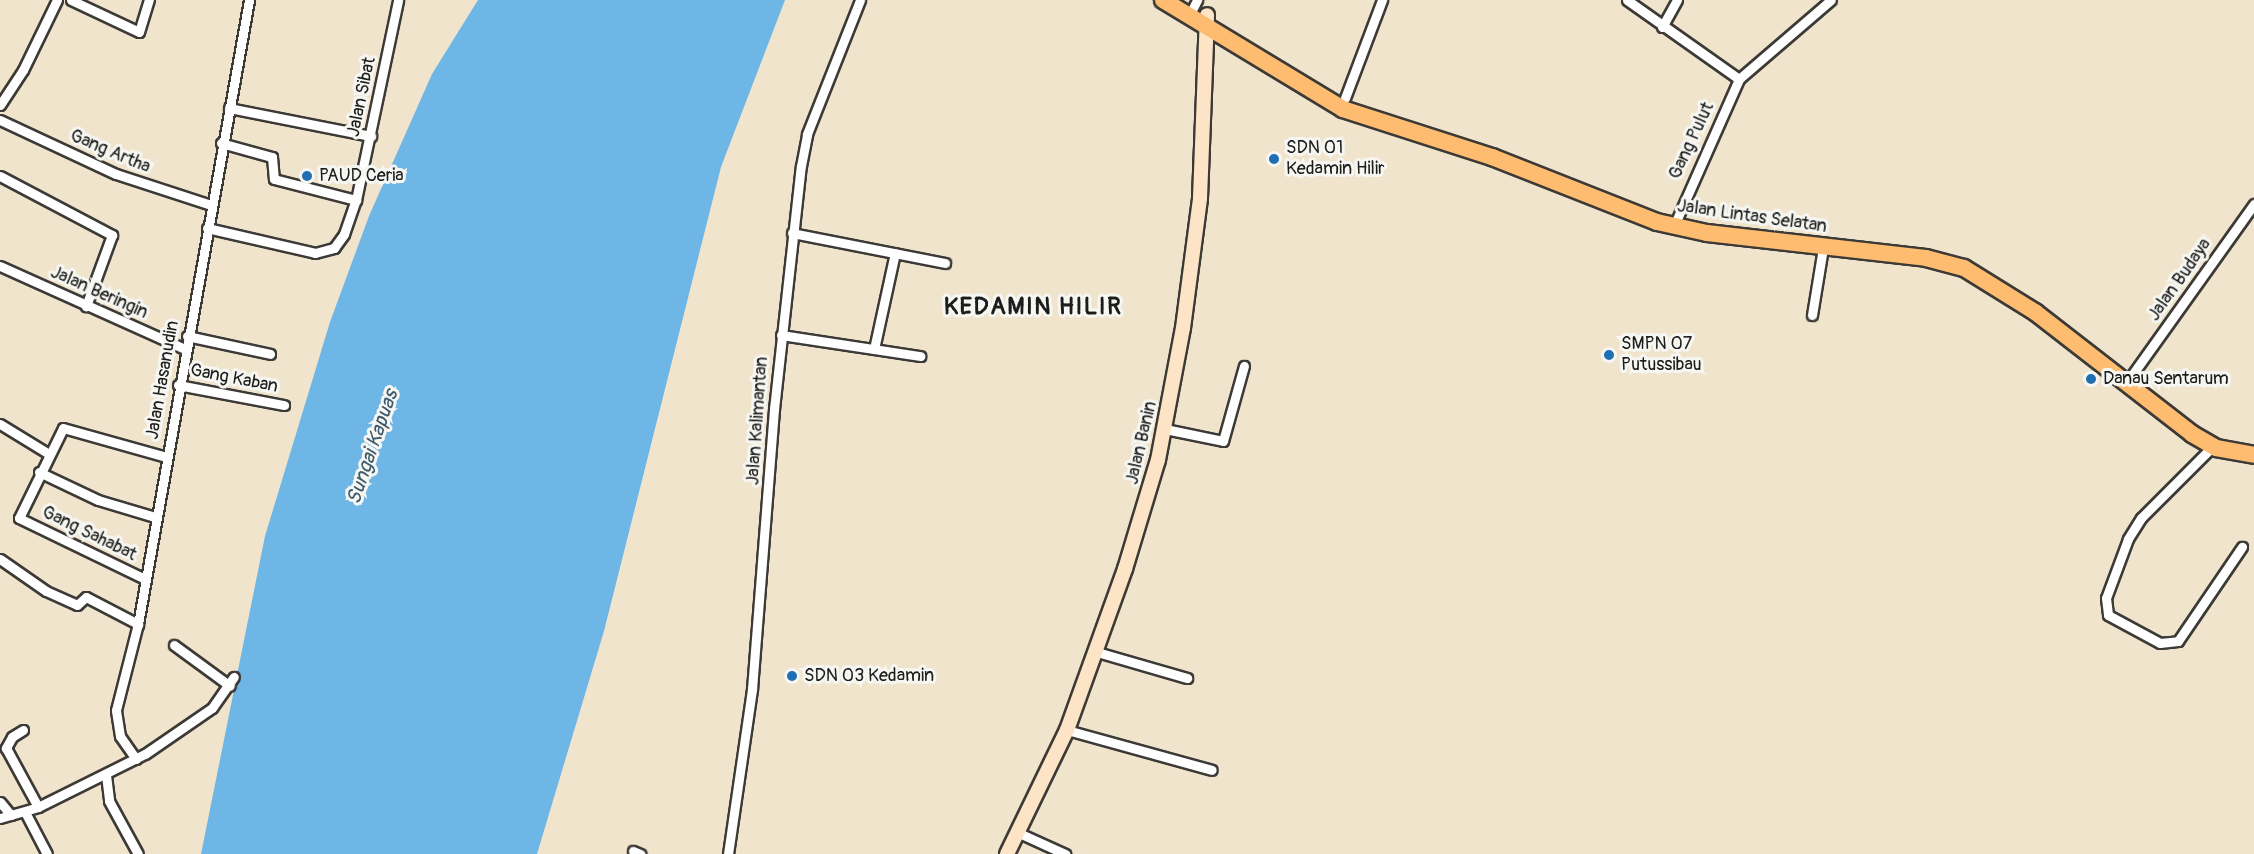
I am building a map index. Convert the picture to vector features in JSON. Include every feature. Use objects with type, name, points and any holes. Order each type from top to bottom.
[{"type":"highway","name":"Jalan Lintas Selatan","points":[[1162,0],[1192,8],[1345,98],[1624,202],[1677,219],[1822,248],[1926,258],[1964,268],[2035,312],[2173,420],[2213,446],[2254,455]]},
{"type":"highway","name":"Jalan Lintas Selatan","points":[[1192,8],[1343,109],[1493,153],[1667,225],[1951,253],[2009,282],[2211,435],[2254,445]]},
{"type":"street","points":[[0,105],[24,70],[57,0]]},
{"type":"street","points":[[71,0],[140,32],[149,0]]},
{"type":"street","name":"Jalan Hasanudin","points":[[136,759],[120,736],[116,710],[138,624],[221,143],[249,0]]},
{"type":"street","name":"Jalan Sibat","points":[[207,228],[315,253],[334,248],[344,234],[356,200],[372,136],[398,0]]},
{"type":"street","name":"Jalan Kalimantan","points":[[728,854],[753,689],[781,335],[792,233],[807,134],[861,0]]},
{"type":"street","points":[[1345,98],[1382,0]]},
{"type":"street","points":[[1627,0],[1662,27],[1739,79],[1832,0]]},
{"type":"street","points":[[1662,27],[1677,0]]},
{"type":"street","name":"Jalan Banin","points":[[1007,854],[1067,730],[1096,652],[1165,429],[1200,198],[1192,8]]},
{"type":"street","name":"Gang Pulut","points":[[1677,219],[1739,79]]},
{"type":"street","points":[[229,108],[372,136]]},
{"type":"street","name":"Gang Artha","points":[[0,120],[116,174],[211,205]]},
{"type":"street","points":[[221,143],[272,157],[274,179],[356,200]]},
{"type":"street","points":[[0,177],[112,235],[86,306]]},
{"type":"street","name":"Jalan Budaya","points":[[2132,375],[2254,204]]},
{"type":"street","points":[[792,233],[945,263]]},
{"type":"street","points":[[1812,315],[1822,248]]},
{"type":"street","points":[[874,349],[895,253]]},
{"type":"street","name":"Jalan Beringin","points":[[0,266],[185,349]]},
{"type":"street","points":[[781,335],[920,356]]},
{"type":"street","points":[[187,336],[270,354]]},
{"type":"street","points":[[1165,429],[1222,441],[1244,366]]},
{"type":"street","name":"Gang Kaban","points":[[178,385],[284,405]]},
{"type":"street","points":[[0,424],[49,454]]},
{"type":"street","points":[[155,517],[98,500],[39,472],[63,428],[166,457]]},
{"type":"street","points":[[2213,446],[2141,518],[2128,539],[2106,598],[2108,615],[2160,643],[2178,641],[2242,547]]},
{"type":"street","name":"Gang Sahabat","points":[[39,472],[19,518],[145,579]]},
{"type":"street","points":[[0,559],[46,591],[77,605],[86,597],[138,624]]},
{"type":"street","points":[[0,818],[38,807],[136,759],[186,729],[232,681],[174,645]]},
{"type":"street","points":[[1096,652],[1187,678]]},
{"type":"street","points":[[23,730],[12,737],[6,748],[38,807]]},
{"type":"street","points":[[1067,730],[1212,770]]},
{"type":"street","points":[[106,775],[109,801],[138,854]]},
{"type":"street","points":[[0,802],[11,815]]},
{"type":"street","points":[[25,812],[46,854]]},
{"type":"street","points":[[1019,833],[1065,854]]},
{"type":"water","name":"Sungai Kapuas","points":[[478,0],[785,0],[721,167],[604,631],[537,854],[201,854],[265,536],[330,322],[369,216],[432,74]]},
{"type":"place","name":"SDN 01 Kedamin Hilir","points":[[1274,159]]},
{"type":"place","name":"PAUD Ceria","points":[[307,176]]},
{"type":"place","name":"SMPN 07 Putussibau","points":[[1609,355]]},
{"type":"place","name":"Danau Sentarum","points":[[2091,379]]},
{"type":"place","name":"SDN 03 Kedamin","points":[[792,676]]},
{"type":"district","name":"KEDAMIN HILIR","points":[[1033,307]]}]
